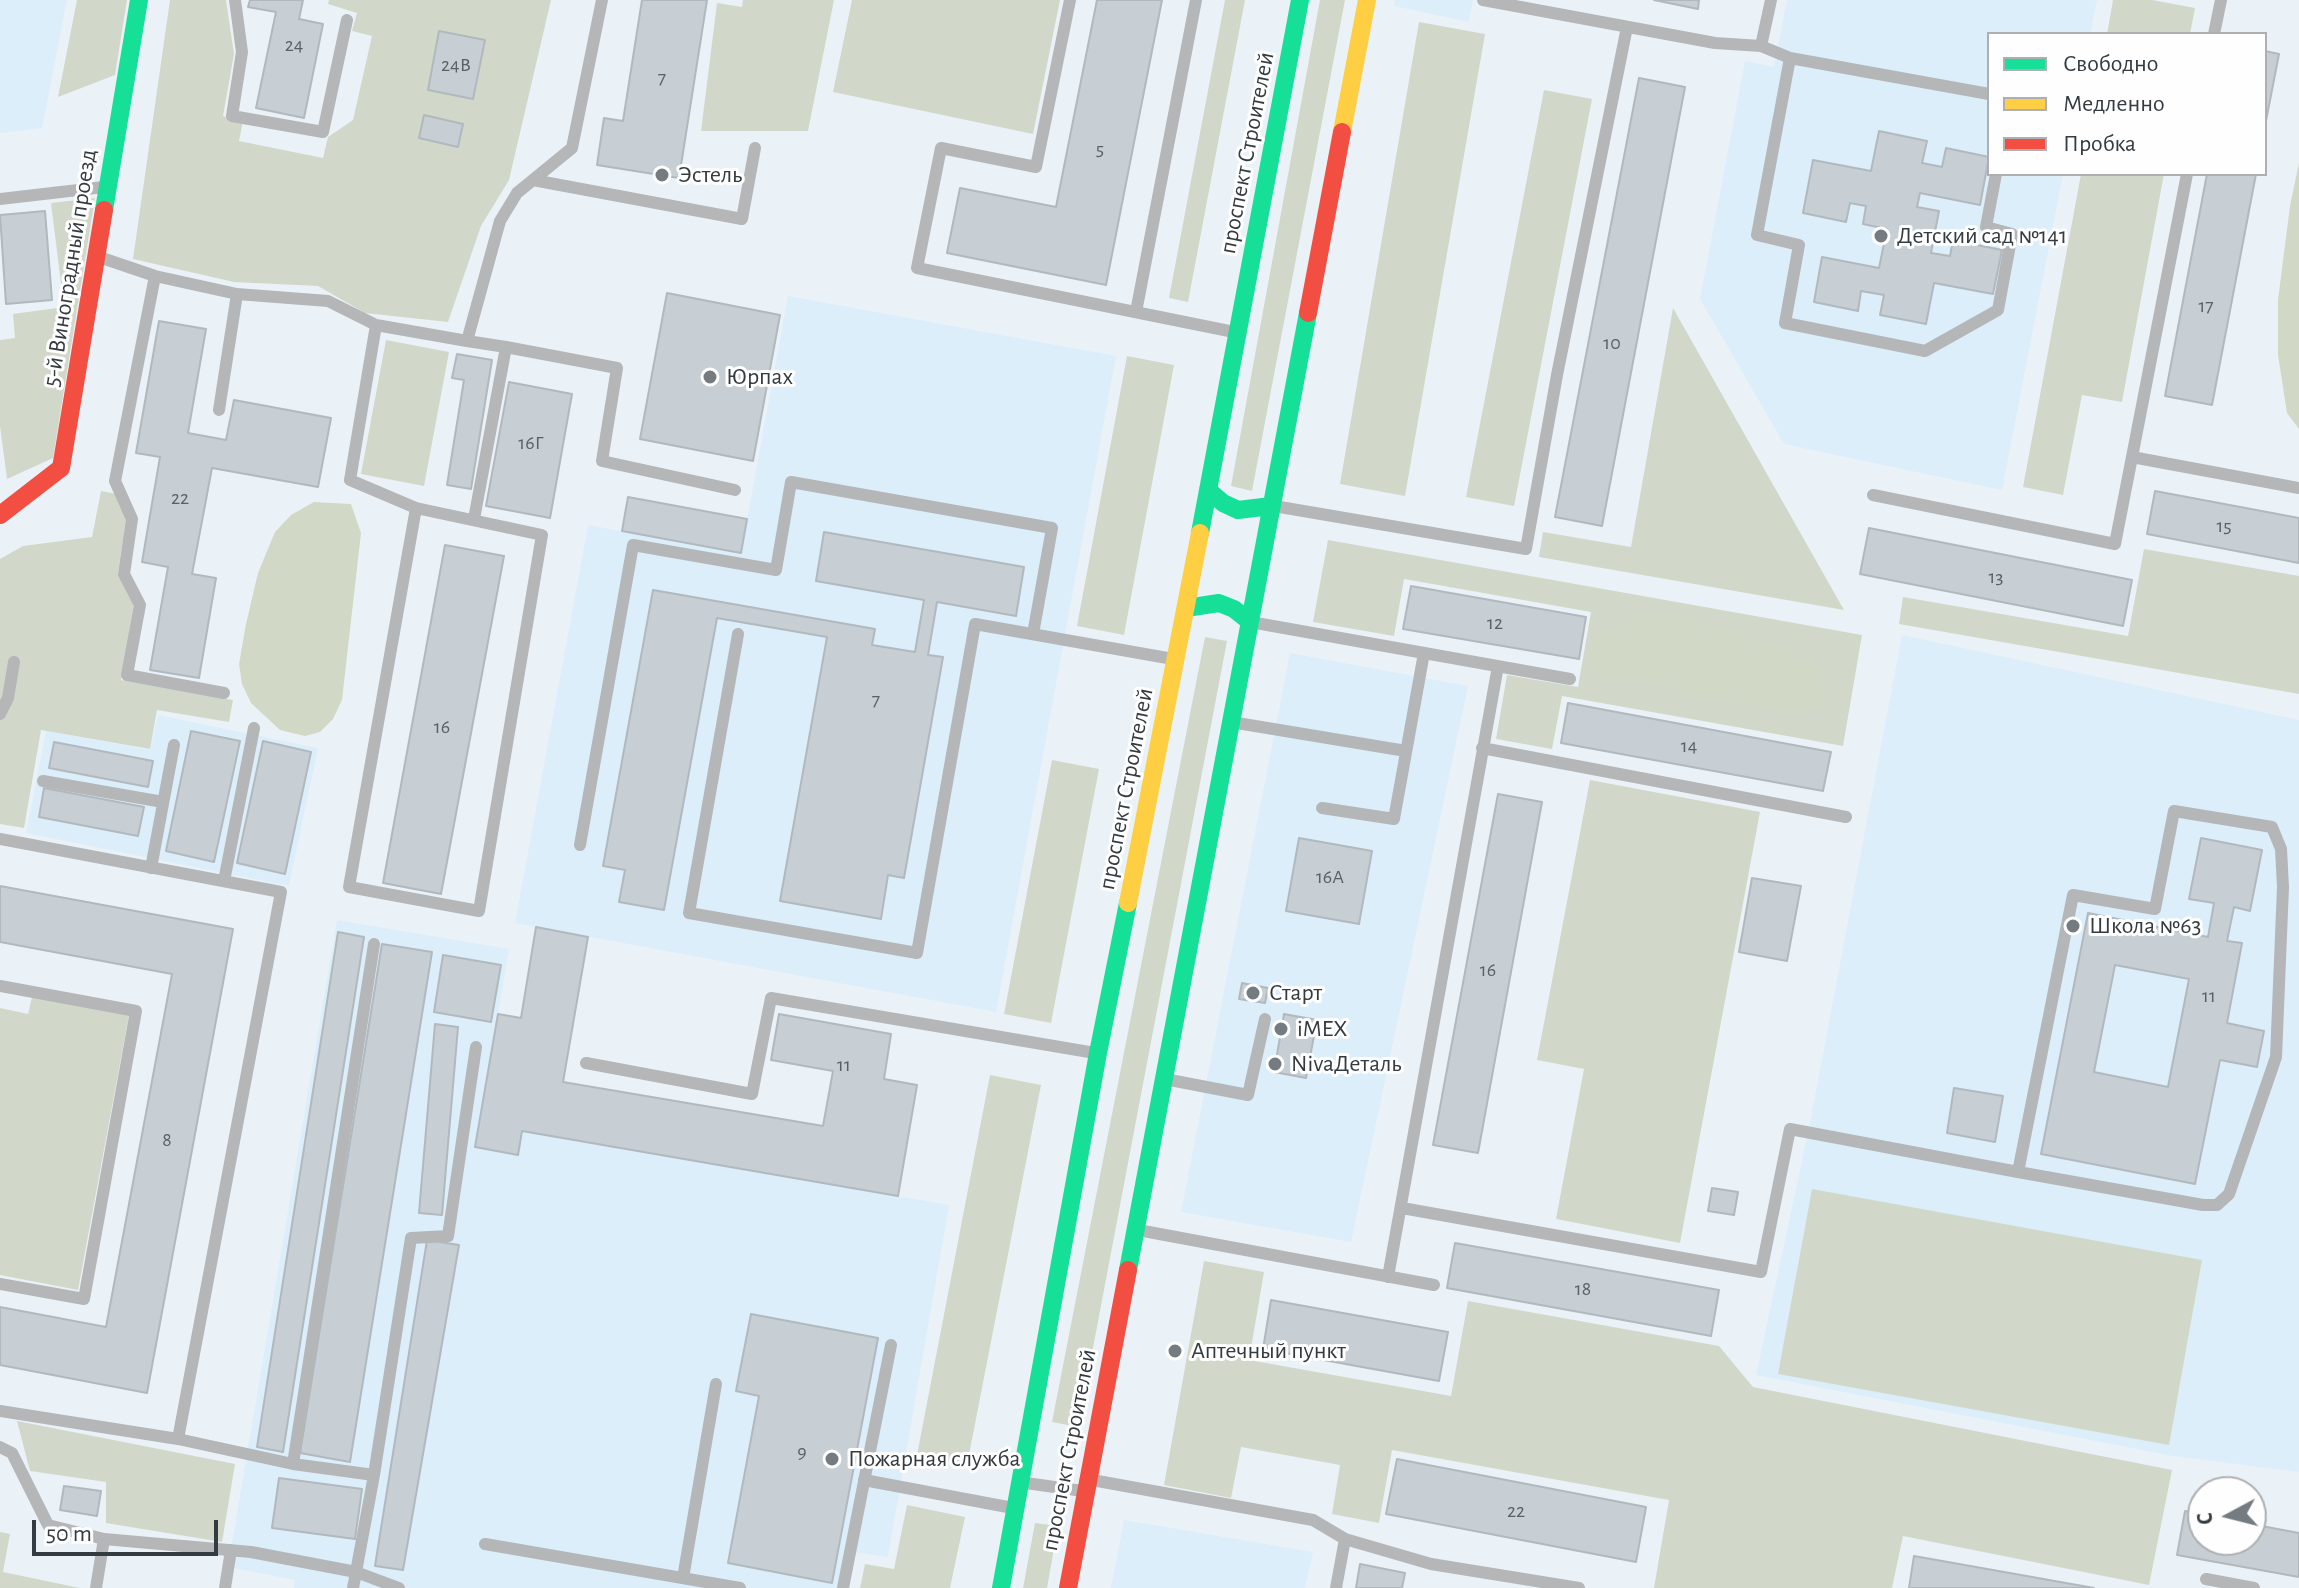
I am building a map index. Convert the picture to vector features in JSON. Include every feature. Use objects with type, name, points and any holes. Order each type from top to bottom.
[{"type":"main road","name":"5-й Виноградный проезд","points":[[0,515],[61,468],[139,0]]},
{"type":"main road","name":"проспект Строителей","points":[[1001,1588],[1098,1053],[1186,608],[1300,0]]},
{"type":"main road","name":"проспект Строителей","points":[[1068,1588],[1367,0]]},
{"type":"main road","points":[[1208,490],[1223,503],[1238,510],[1271,506]]},
{"type":"main road","points":[[1186,608],[1219,603],[1234,609],[1249,621]]},
{"type":"lane","points":[[235,0],[242,52],[232,116],[323,132],[347,20]]},
{"type":"lane","points":[[467,341],[500,221],[517,193],[572,148],[602,0]]},
{"type":"lane","points":[[1070,0],[1036,167],[941,148],[917,268],[1238,333]]},
{"type":"lane","points":[[1136,312],[1196,0]]},
{"type":"lane","points":[[1483,0],[1715,43],[1761,46],[1790,58],[1987,94]]},
{"type":"lane","points":[[1761,46],[1771,0]]},
{"type":"lane","points":[[2214,32],[2221,0]]},
{"type":"lane","points":[[1271,506],[1526,549],[1557,375],[1627,27]]},
{"type":"lane","points":[[1790,58],[1757,235],[1799,245],[1785,323],[1925,351],[1998,310],[2012,234],[1986,227],[1996,176]]},
{"type":"lane","points":[[533,180],[742,219],[755,148]]},
{"type":"lane","points":[[1873,495],[2115,544],[2187,176]]},
{"type":"lane","points":[[0,199],[107,187]]},
{"type":"lane","points":[[96,256],[155,276],[237,294],[328,301],[376,325],[617,368],[602,461],[735,490]]},
{"type":"lane","points":[[155,276],[115,481],[132,519],[124,574],[140,605],[127,675],[224,693]]},
{"type":"lane","points":[[219,410],[237,294]]},
{"type":"lane","points":[[376,325],[350,480],[416,508],[542,535],[479,911],[349,887],[416,508]]},
{"type":"lane","points":[[474,519],[506,347]]},
{"type":"lane","points":[[2132,457],[2299,488]]},
{"type":"lane","points":[[580,845],[633,545],[776,570],[791,482],[1052,528],[1033,634]]},
{"type":"lane","points":[[1249,621],[1570,679]]},
{"type":"lane","points":[[738,634],[689,913],[917,953],[975,624],[1176,659]]},
{"type":"lane","points":[[1322,808],[1394,819],[1424,653]]},
{"type":"lane","points":[[0,714],[8,698],[14,662]]},
{"type":"lane","points":[[1388,1277],[1498,666]]},
{"type":"lane","points":[[1230,722],[1406,751]]},
{"type":"lane","points":[[224,881],[254,728]]},
{"type":"lane","points":[[151,868],[174,745]]},
{"type":"lane","points":[[1482,748],[1846,817]]},
{"type":"lane","points":[[43,781],[163,802]]},
{"type":"lane","points":[[1402,1208],[1761,1272],[1790,1129],[2018,1172],[2203,1205],[2217,1205],[2229,1194],[2276,1057],[2283,887],[2281,849],[2272,827],[2174,811],[2155,909],[2073,895],[2018,1172]]},
{"type":"lane","points":[[0,839],[281,892],[178,1439]]},
{"type":"lane","points":[[293,1464],[374,944]]},
{"type":"lane","points":[[0,986],[136,1011],[84,1299],[0,1284]]},
{"type":"lane","points":[[586,1063],[752,1094],[771,998],[1098,1053]]},
{"type":"lane","points":[[1163,1078],[1248,1095],[1265,1019]]},
{"type":"lane","points":[[353,1588],[411,1238],[448,1236],[476,1047]]},
{"type":"lane","points":[[1135,1229],[1434,1285]]},
{"type":"lane","points":[[843,1588],[891,1345]]},
{"type":"lane","points":[[683,1578],[716,1384]]},
{"type":"lane","points":[[0,1411],[178,1439],[293,1464],[374,1475]]},
{"type":"lane","points":[[0,1447],[12,1453],[48,1525],[104,1539],[231,1550],[356,1572],[399,1588]]},
{"type":"lane","points":[[864,1480],[1016,1509]]},
{"type":"lane","points":[[1021,1482],[1087,1486],[1313,1520],[1345,1539],[1431,1564],[1579,1588]]},
{"type":"lane","points":[[96,1588],[104,1539]]},
{"type":"lane","points":[[1336,1588],[1345,1539]]},
{"type":"lane","points":[[485,1544],[740,1588]]},
{"type":"lane","points":[[225,1588],[231,1550]]},
{"type":"lane","points":[[2206,1579],[2254,1588]]},
{"type":"shaded area","points":[[0,0],[67,0],[42,128],[0,133]]},
{"type":"shaded area","points":[[1395,0],[1473,0],[1469,22],[1394,6]]},
{"type":"shaded area","name":"Детский сад №141","points":[[1787,0],[2097,0],[2090,32],[1987,32],[1987,176],[2063,176],[2002,490],[1784,444],[1700,299],[1745,61],[1774,67]]},
{"type":"shaded area","points":[[788,296],[1116,356],[996,1012],[515,923],[588,525],[741,553]]},
{"type":"shaded area","name":"Школа №63","points":[[1902,635],[2299,720],[2299,1472],[2173,1456],[1756,1375],[1808,1133]]},
{"type":"shaded area","points":[[1290,653],[1468,686],[1351,1242],[1181,1212]]},
{"type":"shaded area","points":[[158,715],[318,748],[289,886],[26,833],[46,731],[150,750]]},
{"type":"shaded area","points":[[337,920],[509,949],[476,1147],[518,1155],[522,1131],[949,1205],[888,1557],[855,1552],[849,1588],[294,1588],[295,1580],[228,1567]]},
{"type":"shaded area","points":[[1124,1520],[1313,1552],[1305,1588],[1111,1588]]},
{"type":"green space","points":[[77,0],[127,0],[115,75],[58,97]]},
{"type":"green space","points":[[170,0],[226,0],[234,54],[223,116],[243,121],[239,141],[323,158],[328,137],[353,120],[372,36],[352,31],[357,13],[328,4],[329,0],[551,0],[509,180],[481,226],[448,322],[365,313],[318,286],[234,282],[133,259]]},
{"type":"green space","points":[[743,0],[834,0],[808,131],[701,131],[717,3],[742,7]]},
{"type":"green space","points":[[852,0],[1060,0],[1033,134],[833,92]]},
{"type":"green space","points":[[1225,0],[1245,0],[1188,302],[1169,298]]},
{"type":"green space","points":[[1320,0],[1345,0],[1252,491],[1231,486]]},
{"type":"green space","points":[[2113,0],[2152,0],[2195,8],[2190,32],[2107,32]]},
{"type":"green space","points":[[1419,22],[1485,34],[1405,496],[1340,484]]},
{"type":"green space","points":[[1544,90],[1592,99],[1514,506],[1466,497]]},
{"type":"green space","points":[[2299,163],[2299,429],[2287,413],[2278,355],[2278,300]]},
{"type":"green space","points":[[2081,176],[2164,176],[2122,402],[2082,395],[2063,495],[2023,487]]},
{"type":"green space","points":[[95,198],[53,458],[7,479],[0,426],[0,340],[15,338],[13,314],[64,307],[51,203]]},
{"type":"green space","points":[[1673,308],[1844,610],[1539,557],[1543,532],[1631,547]]},
{"type":"green space","points":[[386,340],[449,352],[424,486],[361,474]]},
{"type":"green space","points":[[1127,356],[1174,365],[1124,635],[1077,626]]},
{"type":"green space","points":[[101,491],[117,494],[126,519],[118,573],[134,604],[121,680],[233,700],[229,722],[157,710],[150,749],[41,730],[24,828],[0,824],[0,559],[23,546],[92,537]]},
{"type":"green space","points":[[314,502],[351,504],[361,533],[342,700],[333,719],[320,732],[305,736],[280,730],[251,703],[242,684],[239,664],[258,573],[275,532],[291,515]]},
{"type":"green space","points":[[1328,540],[1862,635],[1843,746],[1562,696],[1552,749],[1496,739],[1507,675],[1578,687],[1591,612],[1404,579],[1394,636],[1313,622]]},
{"type":"green space","points":[[2144,549],[2299,576],[2299,694],[1899,624],[1903,597],[2128,636]]},
{"type":"green space","points":[[1643,617],[1684,619],[1792,654],[1811,664],[1818,672],[1824,698],[1818,706],[1787,709],[1696,696],[1665,683],[1613,677],[1593,668],[1591,649],[1599,634]]},
{"type":"green space","points":[[1205,637],[1227,641],[1078,1427],[1052,1422]]},
{"type":"green space","points":[[1052,760],[1099,769],[1051,1023],[1004,1014]]},
{"type":"green space","points":[[1590,780],[1760,812],[1680,1243],[1556,1219],[1584,1069],[1537,1060]]},
{"type":"green space","points":[[32,997],[129,1015],[78,1290],[0,1275],[0,1008],[28,1014]]},
{"type":"green space","points":[[990,1075],[1041,1085],[967,1465],[917,1455]]},
{"type":"green space","points":[[1812,1189],[2202,1260],[2169,1445],[1778,1374]]},
{"type":"green space","points":[[1204,1261],[1264,1272],[1249,1360],[1451,1396],[1468,1301],[1719,1346],[1753,1387],[2172,1470],[2149,1585],[1903,1536],[1892,1588],[1654,1588],[1669,1500],[1392,1450],[1379,1523],[1332,1514],[1340,1465],[1241,1447],[1231,1498],[1164,1485]]},
{"type":"green space","points":[[17,1421],[235,1464],[222,1542],[106,1523],[106,1482],[30,1471]]},
{"type":"green space","points":[[907,1505],[965,1517],[950,1588],[860,1588],[865,1564],[894,1569]]},
{"type":"green space","points":[[1035,1523],[1058,1526],[1047,1588],[1023,1588]]},
{"type":"green space","points":[[0,1532],[10,1534],[3,1572],[80,1588],[0,1588]]},
{"type":"building","points":[[250,0],[303,0],[299,19],[323,24],[304,118],[256,108],[276,12],[248,7]]},
{"type":"building","points":[[642,0],[707,0],[679,178],[597,165],[604,118],[623,121]]},
{"type":"building","points":[[1097,0],[1162,0],[1106,285],[947,253],[960,188],[1056,207]]},
{"type":"building","points":[[1654,0],[1699,0],[1698,9]]},
{"type":"building","points":[[439,31],[485,40],[473,99],[428,90]]},
{"type":"building","points":[[2267,51],[2279,54],[2267,116]]},
{"type":"building","points":[[1639,78],[1685,87],[1602,526],[1555,517]]},
{"type":"building","points":[[424,115],[463,124],[458,147],[419,138]]},
{"type":"building","points":[[1879,131],[1927,141],[1922,163],[1942,167],[1946,148],[1987,157],[1980,205],[1920,193],[1917,207],[1939,211],[1931,253],[1950,256],[1953,240],[2002,250],[1993,294],[1934,283],[1926,324],[1880,315],[1884,295],[1861,291],[1858,311],[1814,302],[1822,257],[1879,268],[1887,229],[1863,224],[1866,206],[1850,203],[1846,222],[1803,213],[1813,160],[1871,171]]},
{"type":"building","points":[[2207,176],[2256,176],[2212,405],[2165,396]]},
{"type":"building","points":[[45,211],[52,300],[6,304],[0,215]]},
{"type":"building","name":"Юрпах","points":[[667,293],[780,315],[753,461],[640,439]]},
{"type":"building","points":[[159,321],[206,329],[188,433],[226,440],[234,400],[331,418],[318,487],[212,468],[192,574],[216,578],[199,678],[150,670],[168,567],[142,562],[160,457],[136,453]]},
{"type":"building","points":[[457,354],[492,360],[471,489],[447,485],[464,380],[452,378]]},
{"type":"building","points":[[509,382],[572,394],[550,518],[486,506]]},
{"type":"building","points":[[2155,491],[2299,518],[2299,563],[2147,534]]},
{"type":"building","points":[[628,497],[747,519],[741,553],[622,531]]},
{"type":"building","points":[[1869,528],[2132,580],[2123,626],[1860,574]]},
{"type":"building","points":[[824,532],[1024,567],[1016,616],[937,602],[928,655],[943,657],[904,878],[888,875],[881,919],[780,901],[827,637],[717,618],[664,910],[619,902],[625,870],[603,866],[653,590],[875,629],[872,645],[915,652],[924,600],[816,581]]},
{"type":"building","points":[[445,545],[504,556],[441,894],[383,883]]},
{"type":"building","points":[[1411,586],[1586,617],[1579,659],[1403,629]]},
{"type":"building","points":[[1568,703],[1831,752],[1823,791],[1561,743]]},
{"type":"building","points":[[191,731],[240,741],[214,862],[166,851]]},
{"type":"building","points":[[263,741],[311,752],[285,874],[237,863]]},
{"type":"building","points":[[54,742],[153,761],[148,787],[49,768]]},
{"type":"building","points":[[44,788],[144,807],[138,836],[39,817]]},
{"type":"building","points":[[1498,794],[1542,802],[1478,1153],[1433,1145]]},
{"type":"building","points":[[1299,838],[1372,851],[1359,924],[1286,911]]},
{"type":"building","points":[[2201,838],[2262,850],[2250,911],[2234,907],[2227,941],[2242,943],[2227,1023],[2264,1031],[2257,1067],[2220,1060],[2195,1184],[2041,1154],[2088,913],[2208,937],[2214,903],[2189,899]],"holes":[[[2115,965],[2189,979],[2168,1087],[2094,1072]]]},
{"type":"building","points":[[1752,878],[1801,886],[1787,961],[1739,952]]},
{"type":"building","points":[[0,886],[233,929],[147,1393],[0,1365],[0,1307],[106,1327],[172,974],[0,942]]},
{"type":"building","points":[[536,927],[588,937],[563,1082],[823,1126],[833,1071],[771,1060],[779,1014],[891,1034],[884,1079],[917,1085],[898,1196],[522,1131],[518,1155],[475,1147],[498,1014],[521,1018]]},
{"type":"building","points":[[338,932],[364,937],[283,1452],[257,1447]]},
{"type":"building","points":[[382,944],[432,952],[350,1462],[300,1453]]},
{"type":"building","points":[[443,955],[501,965],[491,1022],[434,1012]]},
{"type":"building","name":"Старт","points":[[1242,983],[1268,988],[1265,1003],[1239,999]]},
{"type":"building","points":[[1284,1014],[1317,1020],[1306,1078],[1274,1072]]},
{"type":"building","points":[[435,1024],[458,1027],[442,1215],[419,1213]]},
{"type":"building","points":[[1954,1088],[2003,1096],[1995,1142],[1947,1133]]},
{"type":"building","points":[[1712,1188],[1738,1192],[1734,1215],[1708,1211]]},
{"type":"building","points":[[427,1240],[459,1245],[403,1570],[375,1566]]},
{"type":"building","points":[[1455,1243],[1719,1290],[1711,1336],[1447,1288]]},
{"type":"building","points":[[1271,1300],[1448,1332],[1439,1381],[1263,1349]]},
{"type":"building","points":[[751,1314],[878,1338],[832,1583],[728,1563],[759,1396],[736,1391]]},
{"type":"building","points":[[1397,1459],[1646,1507],[1636,1562],[1386,1514]]},
{"type":"building","points":[[279,1478],[362,1489],[355,1539],[272,1528]]},
{"type":"building","points":[[64,1486],[101,1491],[97,1516],[60,1510]]},
{"type":"building","points":[[2185,1511],[2187,1556],[2267,1556],[2267,1527],[2299,1533],[2299,1577],[2177,1555]]},
{"type":"building","points":[[1914,1556],[2094,1588],[1909,1588]]},
{"type":"building","points":[[1360,1564],[1405,1573],[1402,1588],[1356,1588]]},
{"type":"traffic: fast","points":[[104,210],[139,0]]},
{"type":"traffic: fast","points":[[1200,533],[1300,0]]},
{"type":"traffic: fast","points":[[1128,1270],[1308,313]]},
{"type":"traffic: fast","points":[[1208,490],[1223,503],[1238,510],[1271,506]]},
{"type":"traffic: fast","points":[[1186,608],[1219,603],[1234,609],[1249,621]]},
{"type":"traffic: fast","points":[[1001,1588],[1128,903]]},
{"type":"traffic: slow","points":[[1342,132],[1367,0]]},
{"type":"traffic: slow","points":[[1128,903],[1200,533]]},
{"type":"traffic: jam","points":[[1308,313],[1342,132]]},
{"type":"traffic: jam","points":[[0,515],[61,468],[104,210]]},
{"type":"traffic: jam","points":[[1068,1588],[1128,1270]]},
{"type":"place","name":"Эстель","points":[[662,175]]},
{"type":"place","name":"Детский сад №141","points":[[1881,236]]},
{"type":"place","name":"Юрпах","points":[[710,377]]},
{"type":"place","name":"Школа №63","points":[[2073,926]]},
{"type":"place","name":"Старт","points":[[1253,993]]},
{"type":"place","name":"iMEX","points":[[1281,1029]]},
{"type":"place","name":"NivaДеталь","points":[[1275,1064]]},
{"type":"place","name":"Аптечный пункт","points":[[1175,1351]]},
{"type":"place","name":"Пожарная служба","points":[[832,1459]]}]
